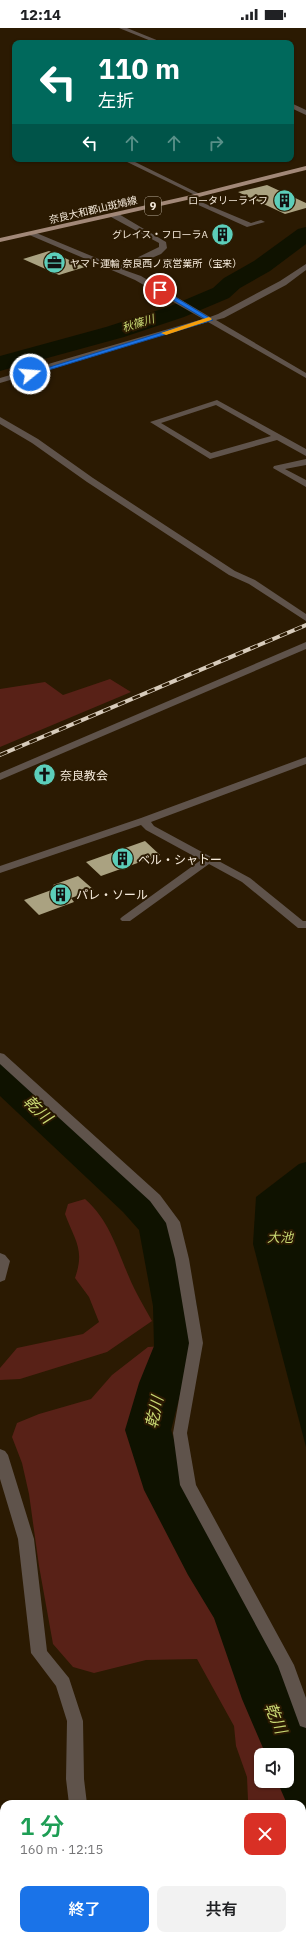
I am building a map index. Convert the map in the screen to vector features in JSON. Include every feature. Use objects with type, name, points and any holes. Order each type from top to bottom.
[{"type":"main road","name":"奈良大和郡山斑鳩線","points":[[0,240],[187,198],[306,168]]},
{"type":"street","points":[[122,28],[153,40]]},
{"type":"street","points":[[294,107],[306,113]]},
{"type":"street","points":[[130,162],[199,195]]},
{"type":"street","points":[[187,198],[247,227],[261,222]]},
{"type":"street","points":[[114,215],[162,242],[163,248],[158,252],[119,269]]},
{"type":"street","points":[[31,234],[119,269],[171,296],[306,376]]},
{"type":"street","points":[[0,382],[206,318],[246,304],[283,283],[306,266]]},
{"type":"street","points":[[277,437],[210,456],[154,422],[217,402],[306,453]]},
{"type":"street","points":[[0,420],[35,441],[90,480],[232,573],[252,582],[306,618]]},
{"type":"street","points":[[306,462],[277,468],[306,484]]},
{"type":"street","points":[[0,777],[306,645]]},
{"type":"street","points":[[0,870],[131,824],[144,822],[306,760]]},
{"type":"street","points":[[144,822],[150,828],[246,880],[305,927]]},
{"type":"street","points":[[126,919],[209,859]]},
{"type":"street","points":[[0,1057],[156,1198],[173,1222],[182,1259],[196,1343],[180,1433],[188,1486],[286,1665],[306,1721]]},
{"type":"street","points":[[0,1258],[3,1261],[0,1277]]},
{"type":"street","points":[[0,1455],[26,1539],[39,1653],[63,1684],[75,1721],[75,1779],[78,1800]]},
{"type":"shaded area","points":[[110,679],[131,692],[0,747],[0,689],[45,682],[63,695]]},
{"type":"shaded area","points":[[85,1199],[100,1216],[112,1235],[134,1288],[152,1321],[107,1352],[20,1379],[0,1380],[0,1368],[17,1348],[83,1334],[99,1322],[89,1297],[75,1278],[79,1260],[78,1245],[65,1214],[68,1204]]},
{"type":"shaded area","points":[[163,1346],[168,1354],[158,1380],[143,1429],[161,1487],[192,1548],[212,1582],[222,1604],[221,1613],[216,1622],[236,1645],[252,1674],[260,1699],[262,1732],[270,1748],[254,1748],[254,1788],[292,1788],[300,1800],[248,1800],[247,1777],[236,1746],[234,1726],[197,1659],[146,1660],[94,1673],[73,1667],[53,1644],[39,1566],[29,1494],[22,1463],[12,1437],[17,1423],[39,1414],[91,1399],[112,1375],[148,1347]]},
{"type":"water","name":"大池","points":[[306,1162],[306,1447],[253,1244],[256,1197],[299,1164]]},
{"type":"building","name":"ロータリーライフ","points":[[267,185],[306,203],[306,208],[285,214],[238,192]]},
{"type":"building","name":"ヤマト運輸 奈良西ノ京営業所（宝来）","points":[[49,251],[85,267],[59,275],[23,259]]},
{"type":"building","name":"ベル・シャトー","points":[[145,841],[160,855],[101,876],[86,862]]},
{"type":"building","name":"パレ・ソール","points":[[78,876],[94,890],[71,898],[74,902],[39,915],[24,900],[57,888],[53,885]]},
{"type":"waterway","name":"秋篠川","points":[[0,364],[115,332],[176,312],[221,293],[232,283],[262,266],[306,234]]},
{"type":"waterway","name":"乾川","points":[[0,1074],[138,1202],[159,1227],[175,1306],[176,1346],[161,1383],[148,1430],[167,1490],[205,1562],[237,1613],[268,1699],[306,1788]]},
{"type":"railway","points":[[0,755],[306,625]]},
{"type":"slow traffic","points":[[164,333],[210,320],[209,319]]},
{"type":"place","name":"ロータリーライフ","points":[[284,200]]},
{"type":"place","name":"グレイス・フローラA","points":[[223,234]]},
{"type":"place","name":"ヤマト運輸 奈良西ノ京営業所（宝来）","points":[[54,263]]},
{"type":"place","name":"奈良教会","points":[[44,775]]},
{"type":"place","name":"ベル・シャトー","points":[[123,859]]},
{"type":"place","name":"パレ・ソール","points":[[61,894]]},
{"type":"route","points":[[30,374],[210,320],[160,290]]}]
